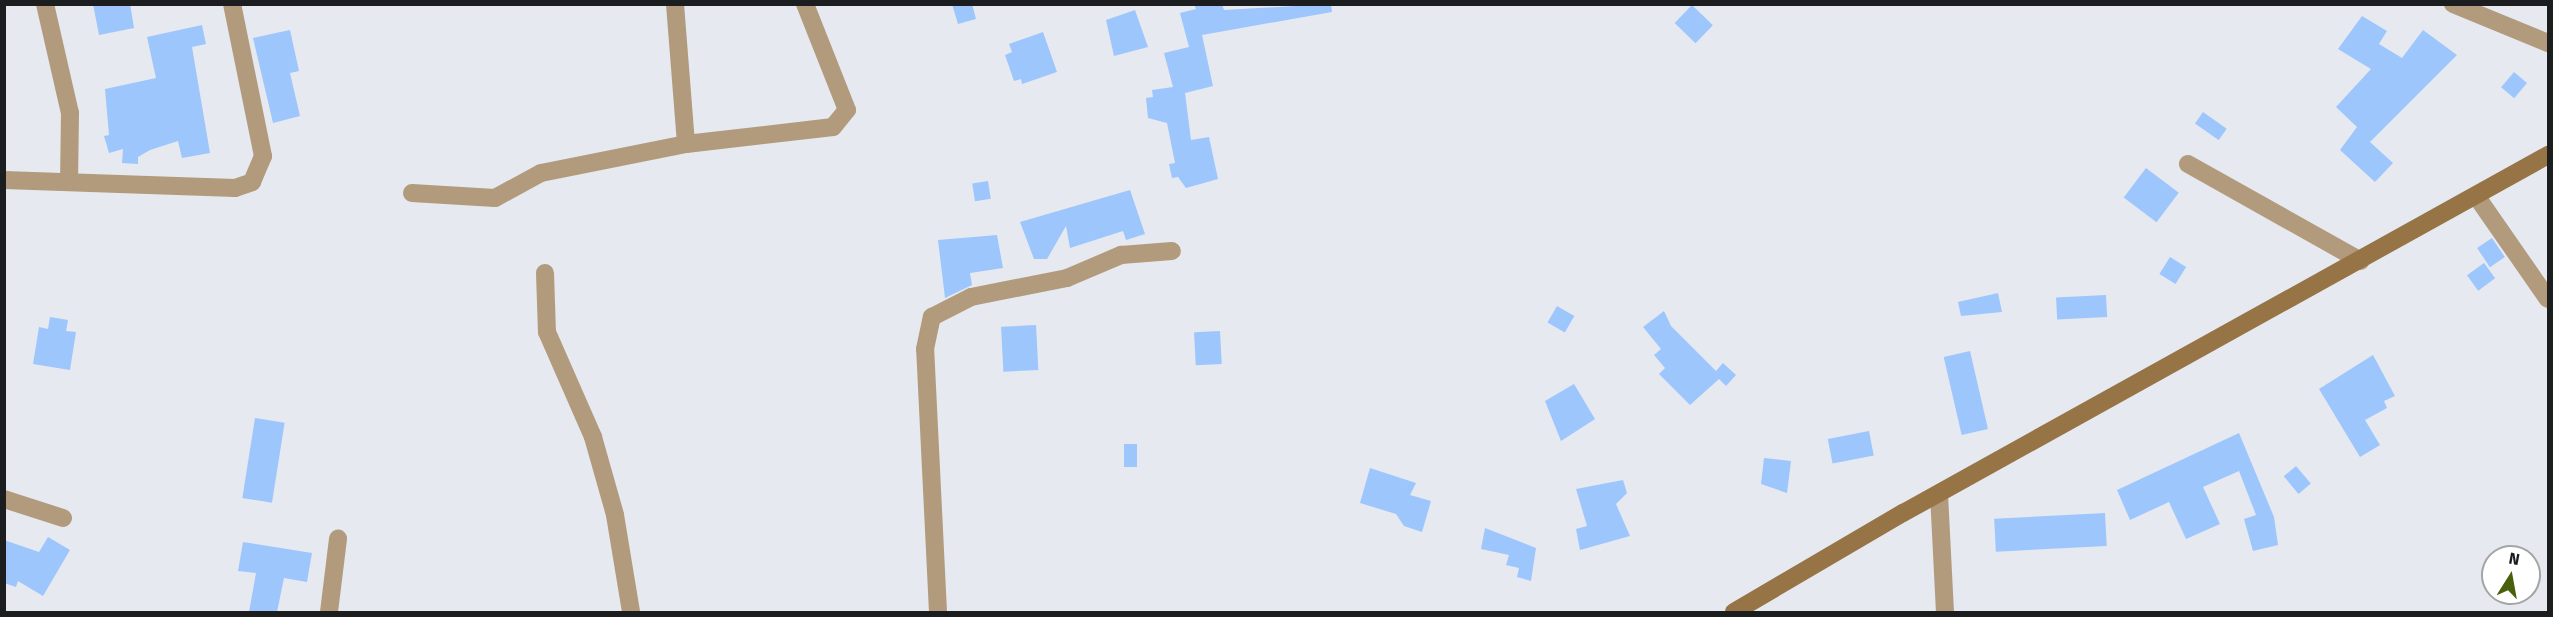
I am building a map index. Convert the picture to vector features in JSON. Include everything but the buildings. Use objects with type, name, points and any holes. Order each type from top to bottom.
[{"type":"street","points":[[45,4],[70,113],[69,182]]},
{"type":"street","points":[[4,180],[236,188],[257,177],[263,156],[257,110],[232,4]]},
{"type":"street","points":[[675,4],[686,144]]},
{"type":"street","points":[[412,193],[495,198],[542,173],[686,144],[833,126],[847,111],[805,4]]},
{"type":"street","points":[[2454,4],[2548,43]]},
{"type":"street","points":[[1734,612],[1939,494],[2548,155]]},
{"type":"street","points":[[2188,164],[2361,261]]},
{"type":"street","points":[[2476,197],[2548,299]]},
{"type":"street","points":[[938,612],[925,350],[932,316],[971,297],[1067,278],[1120,255],[1172,251]]},
{"type":"street","points":[[545,273],[547,332],[593,437],[615,515],[631,612]]},
{"type":"street","points":[[1939,494],[1945,612]]},
{"type":"street","points":[[4,499],[63,518]]},
{"type":"street","points":[[329,612],[338,539]]}]
